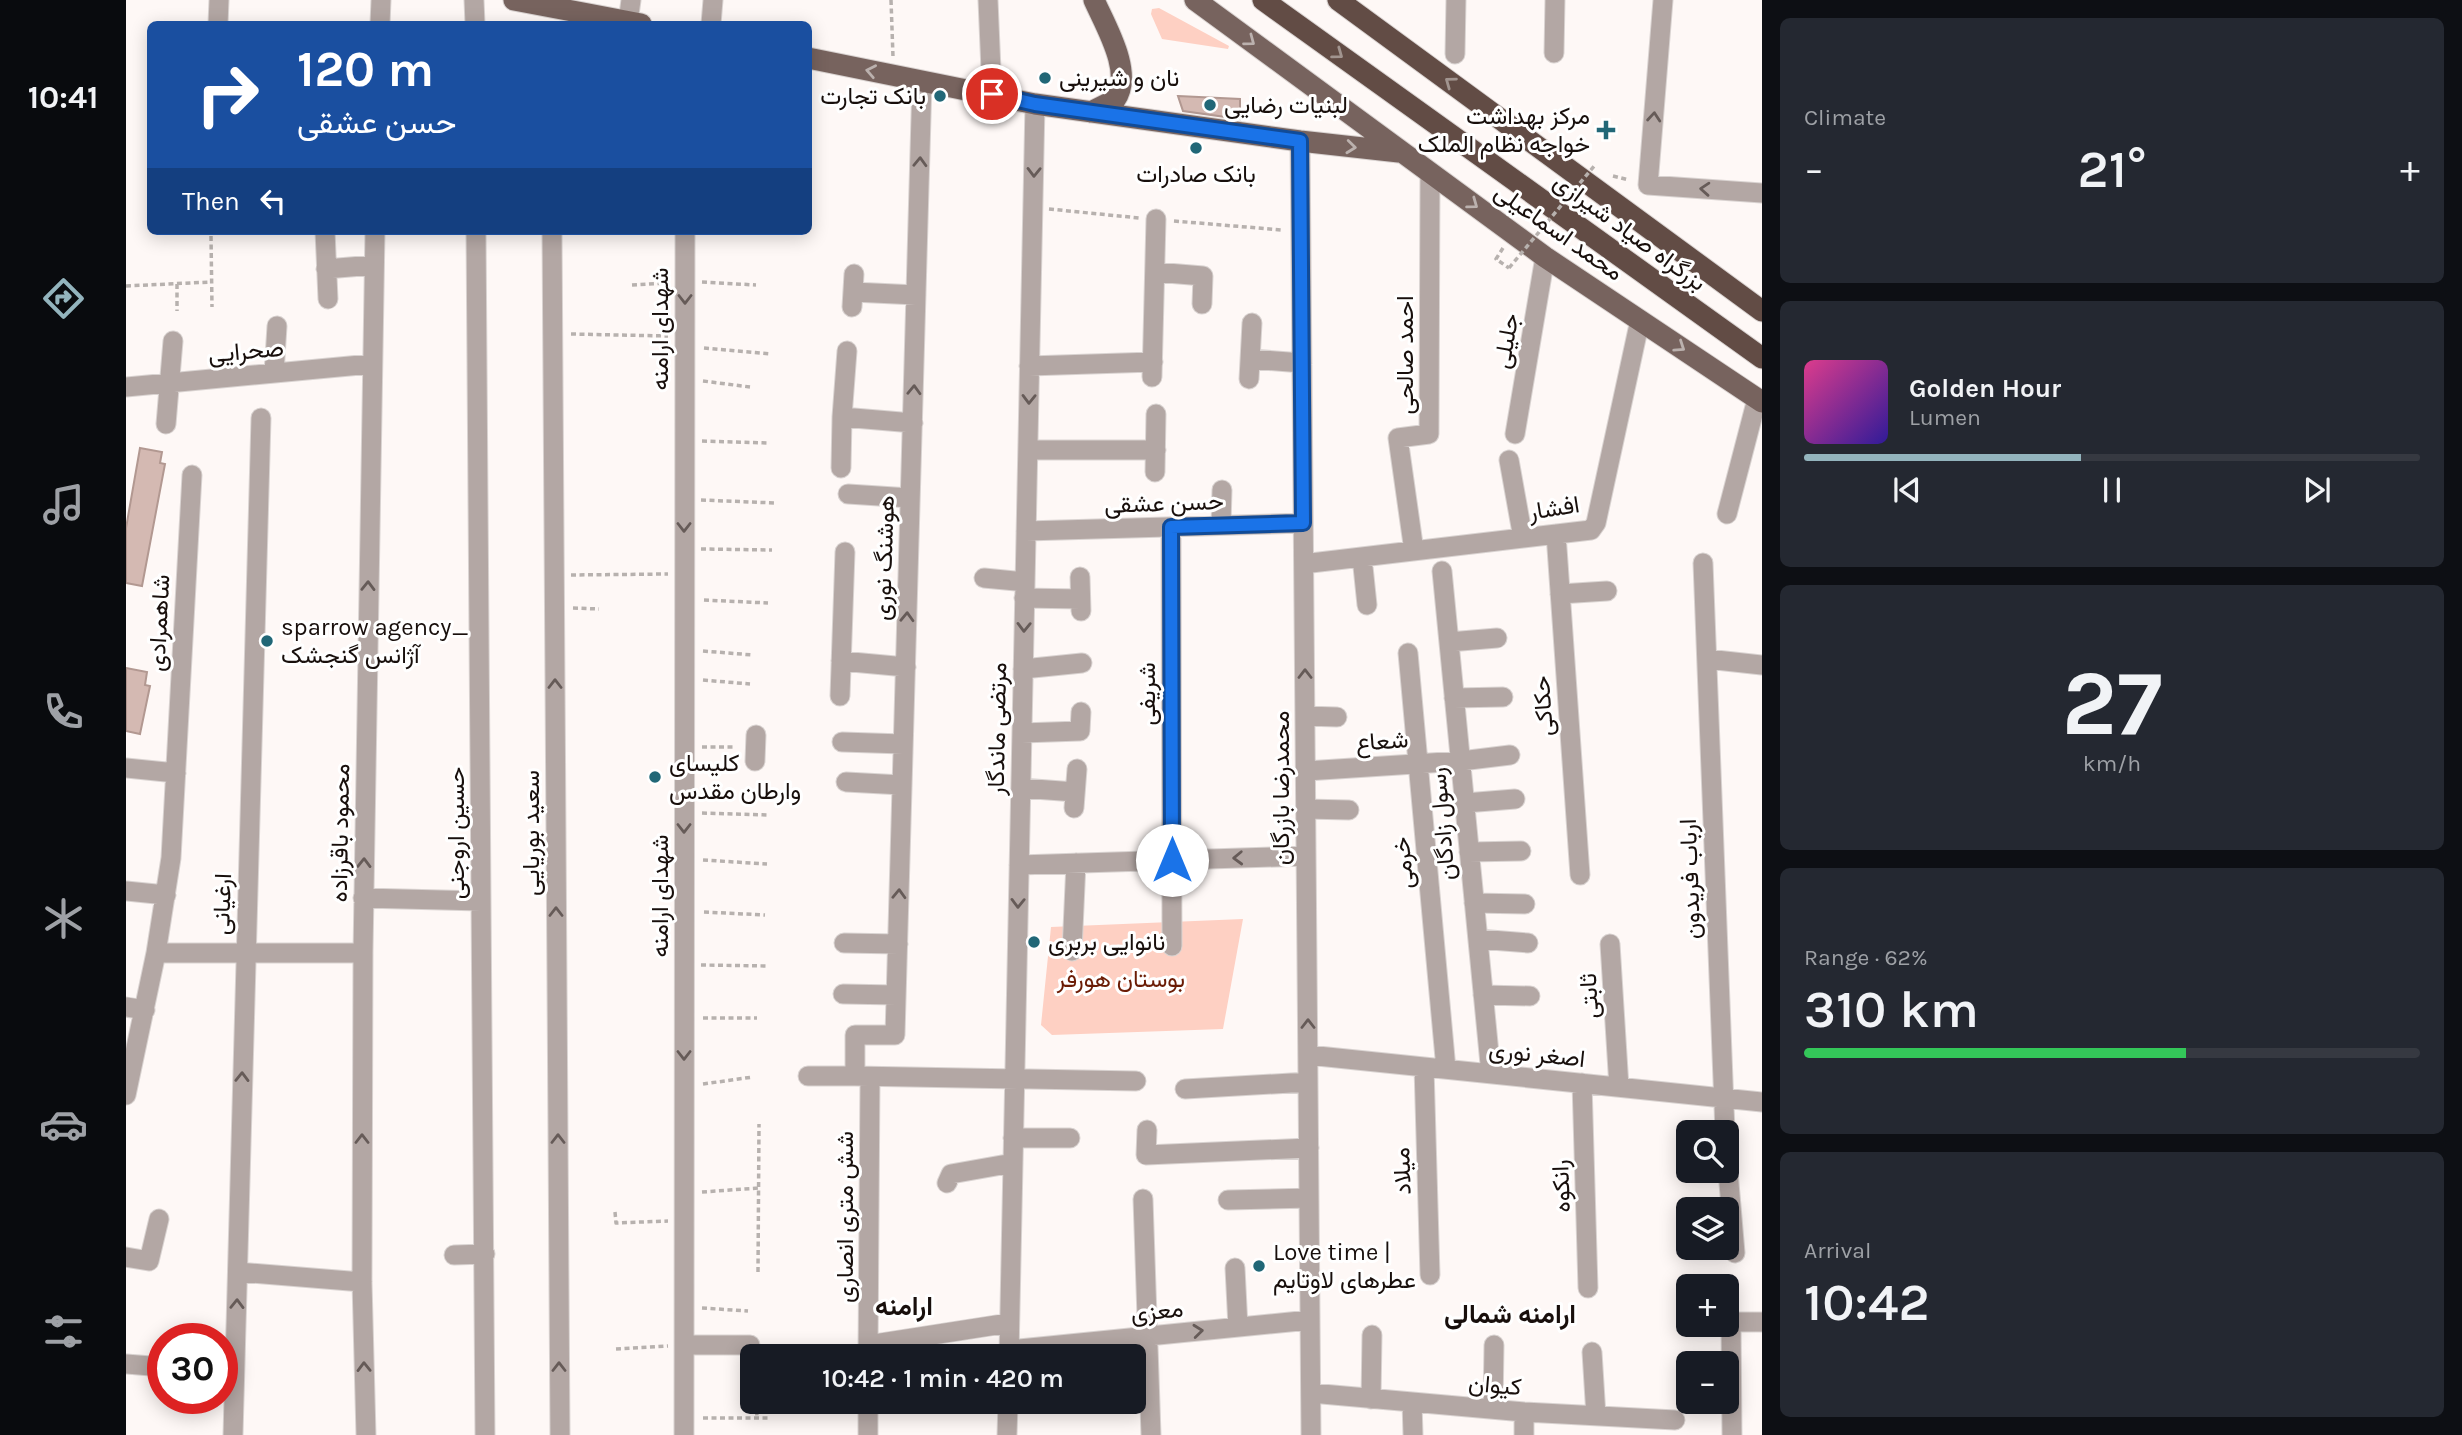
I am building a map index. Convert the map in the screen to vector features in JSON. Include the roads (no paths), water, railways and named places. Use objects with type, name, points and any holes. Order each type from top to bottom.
[{"type":"highway","name":"بزرگراه صیاد شیرازی","points":[[1263,0],[1762,358]]},
{"type":"highway","name":"بزرگراه صیاد شیرازی","points":[[1338,0],[1762,310]]},
{"type":"main road","points":[[514,0],[623,21]]},
{"type":"main road","points":[[1091,112],[1115,100],[1123,80],[1119,62],[1094,0]]},
{"type":"main road","name":"محمد اسماعیلی","points":[[1195,0],[1545,257],[1759,400]]},
{"type":"main road","points":[[812,59],[1035,104],[1401,153]]},
{"type":"street","points":[[218,21],[219,0]]},
{"type":"street","points":[[380,21],[381,0]]},
{"type":"street","points":[[474,0],[475,21]]},
{"type":"street","points":[[631,0],[634,21]]},
{"type":"street","points":[[711,21],[713,0]]},
{"type":"street","points":[[988,0],[992,94]]},
{"type":"street","points":[[1455,54],[1456,0]]},
{"type":"street","points":[[1554,53],[1555,0]]},
{"type":"street","points":[[1663,0],[1648,185],[1762,193]]},
{"type":"street","name":"هوشنگ نوری","points":[[895,1035],[922,81]]},
{"type":"street","name":"مرتضی ماندگار","points":[[1009,1344],[1035,104]]},
{"type":"street","name":"محمدرضا بازرگان","points":[[1300,141],[1311,1435]]},
{"type":"street","name":"احمد صالحی","points":[[1414,551],[1398,438],[1429,434],[1430,173]]},
{"type":"street","points":[[1029,366],[1152,369],[1156,219]]},
{"type":"street","points":[[325,235],[328,299]]},
{"type":"street","name":"محمود باقرزاده","points":[[366,1435],[362,1282],[363,898],[375,235]]},
{"type":"street","name":"حسین اروجنی","points":[[476,235],[485,1435]]},
{"type":"street","name":"سعید بوریایی","points":[[552,235],[560,1435]]},
{"type":"street","name":"شهدای ارامنه","points":[[684,1427],[685,235]]},
{"type":"street","name":"جلیلی","points":[[1515,434],[1545,257]]},
{"type":"street","points":[[326,269],[374,265]]},
{"type":"street","points":[[1155,272],[1203,276],[1202,304]]},
{"type":"street","points":[[853,291],[916,295]]},
{"type":"street","name":"افشار","points":[[1311,563],[1591,530],[1596,523],[1640,320]]},
{"type":"street","points":[[1252,323],[1250,369],[1302,363]]},
{"type":"street","points":[[274,373],[277,326]]},
{"type":"street","points":[[166,424],[173,341]]},
{"type":"street","points":[[841,468],[847,351]]},
{"type":"street","name":"صحرایی","points":[[126,387],[371,363]]},
{"type":"street","points":[[1727,514],[1759,400]]},
{"type":"street","points":[[1155,472],[1156,414]]},
{"type":"street","points":[[842,417],[913,423]]},
{"type":"street","name":"ارغیانی","points":[[233,1323],[237,1272],[261,418]]},
{"type":"street","points":[[1028,450],[1156,450]]},
{"type":"street","points":[[1509,460],[1523,538]]},
{"type":"street","name":"شاهمرادی","points":[[126,1096],[135,1008],[156,953],[171,858],[192,475]]},
{"type":"street","points":[[1220,525],[1222,490]]},
{"type":"street","points":[[848,494],[911,498]]},
{"type":"street","name":"حسن عشقی","points":[[1026,531],[1303,523]]},
{"type":"street","name":"شریفی","points":[[1171,527],[1172,946]]},
{"type":"street","name":"حکاکی","points":[[1556,534],[1580,875]]},
{"type":"street","points":[[840,696],[845,552]]},
{"type":"street","points":[[1362,557],[1367,605]]},
{"type":"street","name":"ارباب فریدون","points":[[1703,563],[1724,1120]]},
{"type":"street","name":"رسول زادگان","points":[[1442,571],[1491,1074]]},
{"type":"street","points":[[984,578],[1080,606],[1080,577]]},
{"type":"street","points":[[1560,594],[1608,591]]},
{"type":"street","points":[[1449,642],[1497,638]]},
{"type":"street","name":"خرمی","points":[[1408,653],[1446,1069]]},
{"type":"street","points":[[1707,659],[1762,665]]},
{"type":"street","points":[[841,660],[906,667]]},
{"type":"street","points":[[1023,669],[1082,663]]},
{"type":"street","points":[[1454,698],[1503,697]]},
{"type":"street","points":[[1022,733],[1080,731],[1082,712]]},
{"type":"street","points":[[1305,716],[1337,717]]},
{"type":"street","points":[[842,742],[903,744]]},
{"type":"street","name":"شعاع","points":[[1306,771],[1461,761],[1510,755]]},
{"type":"street","points":[[126,768],[176,773]]},
{"type":"street","points":[[1021,788],[1075,800],[1077,769]]},
{"type":"street","points":[[846,782],[902,785]]},
{"type":"street","points":[[1465,803],[1515,799]]},
{"type":"street","points":[[1306,809],[1349,810]]},
{"type":"street","points":[[1469,852],[1521,851]]},
{"type":"street","points":[[1019,865],[1306,856]]},
{"type":"street","points":[[1072,951],[1076,863]]},
{"type":"street","points":[[126,891],[166,895]]},
{"type":"street","points":[[363,898],[481,901]]},
{"type":"street","points":[[1474,903],[1525,904]]},
{"type":"street","points":[[1478,939],[1528,943]]},
{"type":"street","points":[[844,943],[898,944]]},
{"type":"street","name":"ثابتی","points":[[1610,944],[1619,1087]]},
{"type":"street","points":[[156,953],[363,953]]},
{"type":"street","points":[[843,994],[896,995]]},
{"type":"street","points":[[1483,995],[1530,996]]},
{"type":"street","name":"شش متری انصاری","points":[[868,1344],[863,1077],[855,1035],[895,1035]]},
{"type":"street","name":"اصغر نوری","points":[[1308,1055],[1762,1102]]},
{"type":"street","name":"میلاد","points":[[1424,1067],[1430,1275]]},
{"type":"street","points":[[808,1076],[1136,1081]]},
{"type":"street","points":[[1185,1089],[1308,1082]]},
{"type":"street","name":"رانکوه","points":[[1582,1083],[1588,1288]]},
{"type":"street","points":[[1147,1130],[1146,1155],[1309,1148]]},
{"type":"street","points":[[1013,1138],[1070,1140]]},
{"type":"street","points":[[947,1183],[951,1174],[1013,1163]]},
{"type":"street","points":[[1228,1200],[1309,1198]]},
{"type":"street","points":[[1143,1199],[1151,1435]]},
{"type":"street","points":[[126,1257],[149,1261],[159,1219]]},
{"type":"street","points":[[454,1255],[485,1254]]},
{"type":"street","points":[[1235,1268],[1238,1327]]},
{"type":"street","points":[[237,1272],[362,1282]]},
{"type":"street","name":"معزی","points":[[1083,1344],[1310,1320]]},
{"type":"street","points":[[1731,1435],[1731,1322],[1762,1322]]},
{"type":"street","points":[[903,1344],[1009,1323]]},
{"type":"street","points":[[1371,1335],[1371,1399]]},
{"type":"street","points":[[684,1345],[740,1345]]},
{"type":"street","points":[[1493,1409],[1494,1345]]},
{"type":"street","points":[[1592,1352],[1596,1416]]},
{"type":"street","points":[[126,1364],[147,1366]]},
{"type":"street","name":"کیوان","points":[[1311,1393],[1596,1416],[1628,1426],[1675,1420]]},
{"type":"street","points":[[1412,1402],[1413,1435]]},
{"type":"street","points":[[1524,1412],[1524,1435]]},
{"type":"street","name":"ارغیانی","points":[[232,1414],[233,1435]]},
{"type":"street","points":[[868,1414],[868,1435]]},
{"type":"street","points":[[1007,1414],[1007,1435]]},
{"type":"place","name":"نان و شیرینی","points":[[1045,78]]},
{"type":"place","name":"بانک تجارت","points":[[940,96]]},
{"type":"place","name":"لبنیات رضایی","points":[[1210,105]]},
{"type":"place","name":"مرکز بهداشت خواجه نظام الملک","points":[[1606,130]]},
{"type":"place","name":"بانک صادرات","points":[[1196,148]]},
{"type":"place","name":"sparrow agency_ آژانس گنجشک","points":[[267,641]]},
{"type":"place","name":"کلیسای وارطان مقدس","points":[[655,777]]},
{"type":"place","name":"نانوایی بربری","points":[[1034,942]]},
{"type":"place","name":"Love time | عطرهای لاوتایم","points":[[1259,1266]]},
{"type":"district","name":"ارامنه","points":[[904,1306]]},
{"type":"district","name":"ارامنه شمالی","points":[[1510,1314]]},
{"type":"park label","name":"بوستان هورفر","points":[[1121,979]]}]
